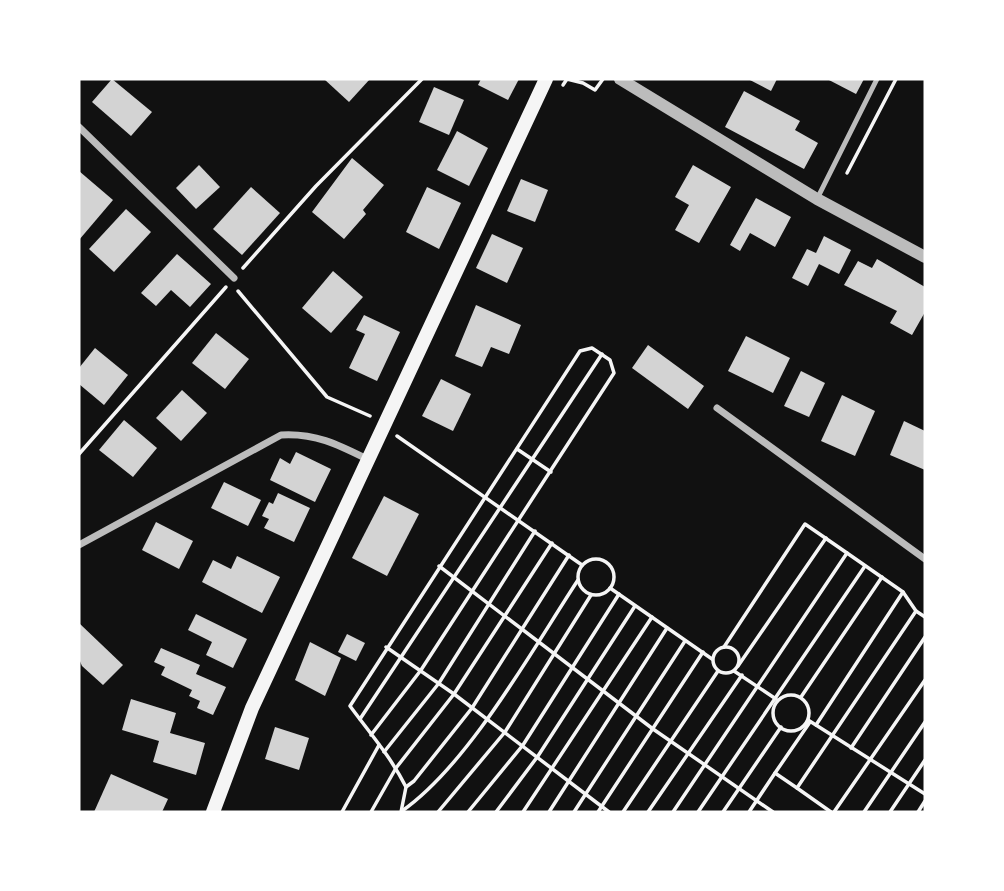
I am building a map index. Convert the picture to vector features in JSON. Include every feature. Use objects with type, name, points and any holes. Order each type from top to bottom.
[{"type":"main road","points":[[213,812],[252,708],[545,79]]},
{"type":"street","points":[[620,79],[817,199],[925,257]]},
{"type":"street","points":[[79,127],[234,278]]},
{"type":"street","points":[[717,408],[925,559]]},
{"type":"street","points":[[79,545],[281,435],[305,434],[326,439],[367,459]]},
{"type":"lane","points":[[817,199],[877,79]]},
{"type":"path","points":[[234,278],[316,186],[422,79]]},
{"type":"path","points":[[830,206],[896,79]]},
{"type":"path","points":[[79,454],[230,282],[327,397],[385,422]]},
{"type":"path","points":[[371,735],[421,670],[614,373],[610,360],[592,348],[580,351],[385,647],[350,706],[371,735],[396,768],[406,787],[402,812]]},
{"type":"path","points":[[360,719],[602,354]]},
{"type":"path","points":[[396,435],[582,565]]},
{"type":"path","points":[[517,449],[551,472]]},
{"type":"path","points":[[712,659],[715,652],[724,647],[805,524],[903,592],[916,611],[925,617]]},
{"type":"path","points":[[384,752],[439,683],[535,531]]},
{"type":"path","points":[[610,588],[703,652],[712,659],[718,671],[723,673],[736,668],[826,538]]},
{"type":"path","points":[[371,812],[396,768],[454,694],[552,543]]},
{"type":"path","points":[[673,812],[847,553]]},
{"type":"path","points":[[406,787],[414,781],[472,708],[569,555]]},
{"type":"path","points":[[402,812],[426,795],[486,719],[578,580],[582,565],[592,559],[608,564],[614,575],[610,588],[603,594],[591,595],[581,588],[578,580]]},
{"type":"path","points":[[439,566],[653,729],[773,812]]},
{"type":"path","points":[[698,812],[865,566]]},
{"type":"path","points":[[801,697],[882,577]]},
{"type":"path","points":[[816,725],[903,592]]},
{"type":"path","points":[[468,812],[523,746],[618,594]]},
{"type":"path","points":[[438,812],[505,732],[591,595]]},
{"type":"path","points":[[496,812],[538,755],[635,606]]},
{"type":"path","points":[[797,788],[916,611]]},
{"type":"path","points":[[523,812],[554,769],[652,617]]},
{"type":"path","points":[[549,812],[621,704],[667,628]]},
{"type":"path","points":[[851,748],[925,637]]},
{"type":"path","points":[[574,812],[685,641]]},
{"type":"path","points":[[385,647],[403,657],[538,755],[609,812]]},
{"type":"path","points":[[724,647],[736,651],[736,668],[742,675],[777,699]]},
{"type":"path","points":[[598,812],[703,652]]},
{"type":"path","points":[[623,812],[718,671]]},
{"type":"path","points":[[648,812],[742,675]]},
{"type":"path","points":[[775,773],[833,812],[871,762],[925,680]]},
{"type":"path","points":[[777,699],[787,695],[801,697]]},
{"type":"path","points":[[749,812],[809,721],[809,710],[801,697]]},
{"type":"path","points":[[777,699],[773,712],[781,727]]},
{"type":"path","points":[[781,727],[798,729],[809,721]]},
{"type":"path","points":[[809,721],[925,794]]},
{"type":"path","points":[[864,812],[925,722]]},
{"type":"path","points":[[723,812],[781,727]]},
{"type":"path","points":[[342,812],[379,745]]},
{"type":"path","points":[[890,812],[925,760]]},
{"type":"path","points":[[918,812],[925,801]]},
{"type":"building","points":[[112,79],[152,112],[131,136],[92,102]]},
{"type":"building","points":[[324,79],[370,79],[349,102]]},
{"type":"building","points":[[481,79],[519,79],[508,100],[478,85]]},
{"type":"building","points":[[748,79],[777,79],[771,91]]},
{"type":"building","points":[[827,79],[864,79],[856,94]]},
{"type":"building","points":[[434,87],[464,100],[449,135],[419,122]]},
{"type":"building","points":[[744,91],[800,121],[795,130],[818,143],[804,169],[725,127]]},
{"type":"building","points":[[457,131],[488,148],[469,186],[437,170]]},
{"type":"building","points":[[352,158],[384,185],[363,210],[366,214],[344,239],[312,212]]},
{"type":"building","points":[[199,165],[220,187],[196,209],[176,188]]},
{"type":"building","points":[[693,165],[731,187],[699,243],[675,230],[689,205],[675,197]]},
{"type":"building","points":[[79,171],[113,200],[79,240]]},
{"type":"building","points":[[521,179],[548,190],[535,222],[507,211]]},
{"type":"building","points":[[251,187],[280,213],[242,255],[213,229]]},
{"type":"building","points":[[427,187],[461,203],[439,249],[406,232]]},
{"type":"building","points":[[756,198],[791,217],[775,247],[750,233],[740,251],[730,245]]},
{"type":"building","points":[[126,209],[151,232],[114,272],[89,249]]},
{"type":"building","points":[[492,234],[523,248],[507,283],[476,268]]},
{"type":"building","points":[[824,236],[851,250],[839,274],[819,264],[808,286],[792,278],[807,249],[816,253]]},
{"type":"building","points":[[177,254],[211,284],[190,307],[171,290],[156,306],[141,293]]},
{"type":"building","points":[[877,259],[925,287],[925,312],[912,335],[890,323],[897,311],[844,285],[858,261],[872,268]]},
{"type":"building","points":[[333,271],[363,297],[331,333],[302,308]]},
{"type":"building","points":[[476,305],[521,325],[509,354],[491,347],[482,367],[455,356]]},
{"type":"building","points":[[364,315],[400,332],[377,381],[349,368],[365,334],[356,330]]},
{"type":"building","points":[[216,333],[249,359],[225,389],[192,363]]},
{"type":"building","points":[[746,336],[790,358],[773,393],[728,371]]},
{"type":"building","points":[[648,345],[704,386],[688,409],[632,368]]},
{"type":"building","points":[[95,348],[128,375],[104,405],[79,384],[79,368]]},
{"type":"building","points":[[801,371],[825,383],[809,417],[784,406]]},
{"type":"building","points":[[441,379],[471,394],[453,431],[422,416]]},
{"type":"building","points":[[182,390],[207,413],[181,441],[156,418]]},
{"type":"building","points":[[842,395],[875,411],[855,456],[821,441]]},
{"type":"building","points":[[124,420],[157,448],[133,477],[99,450]]},
{"type":"building","points":[[904,421],[925,431],[925,470],[890,455]]},
{"type":"building","points":[[296,452],[331,469],[315,502],[270,480],[280,458],[290,464]]},
{"type":"building","points":[[224,482],[261,500],[248,526],[211,508]]},
{"type":"building","points":[[278,493],[310,508],[294,542],[264,528],[269,519],[262,516],[269,502],[273,504]]},
{"type":"building","points":[[384,496],[419,514],[387,576],[352,558]]},
{"type":"building","points":[[156,522],[193,541],[179,569],[142,550]]},
{"type":"building","points":[[237,556],[280,577],[262,613],[202,582],[213,560],[231,569]]},
{"type":"building","points":[[196,614],[247,639],[233,668],[206,655],[212,642],[188,630]]},
{"type":"building","points":[[79,623],[123,665],[103,685],[82,666],[79,659]]},
{"type":"building","points":[[347,634],[365,643],[356,661],[338,652]]},
{"type":"building","points":[[310,642],[341,658],[325,696],[295,680]]},
{"type":"building","points":[[161,648],[200,665],[196,674],[226,687],[213,715],[197,708],[200,701],[189,696],[192,690],[161,675],[165,667],[154,662]]},
{"type":"building","points":[[131,699],[176,713],[170,733],[205,743],[196,775],[153,762],[159,741],[122,730]]},
{"type":"building","points":[[275,727],[309,738],[299,770],[265,759]]},
{"type":"building","points":[[111,774],[168,799],[162,812],[94,812]]}]
